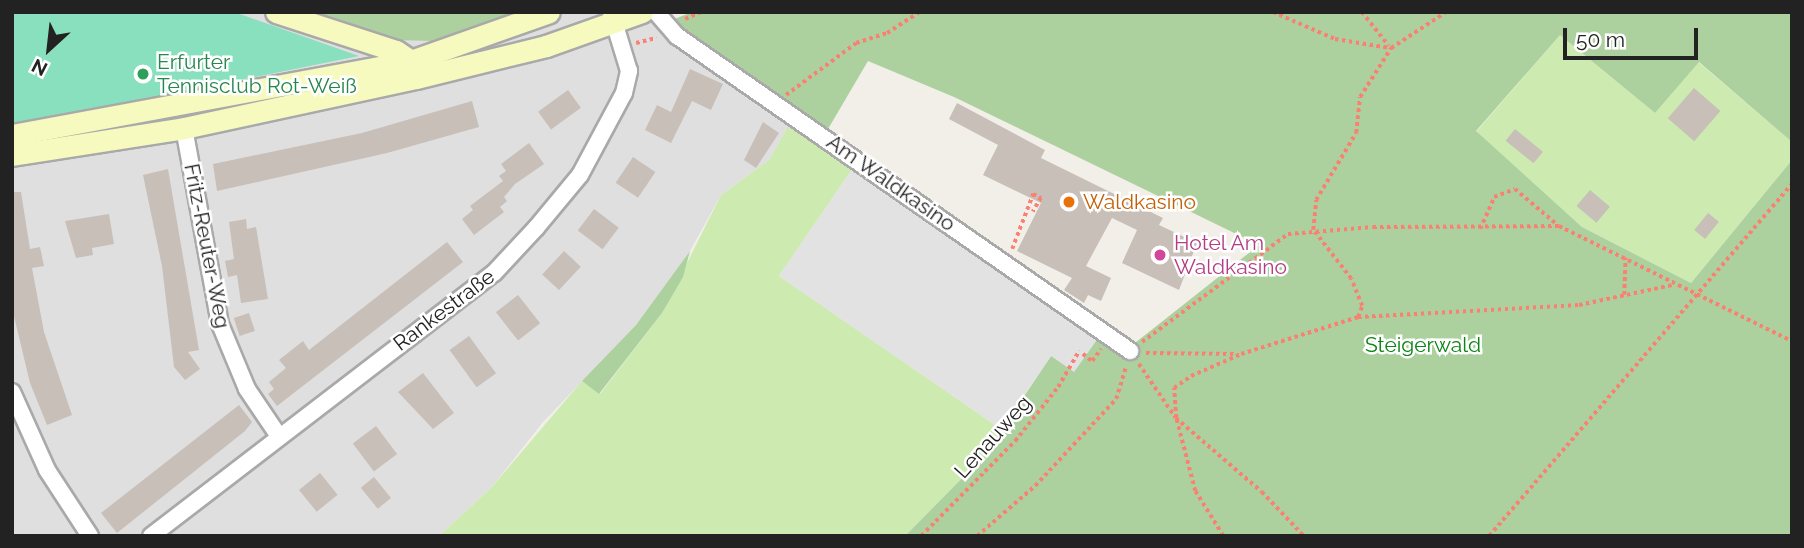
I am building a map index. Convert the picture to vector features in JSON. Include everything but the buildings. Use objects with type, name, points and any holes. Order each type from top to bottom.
[{"type":"main road","points":[[276,12],[396,51],[413,70]]},
{"type":"main road","points":[[12,155],[184,128],[413,70],[550,12]]},
{"type":"main road","points":[[12,135],[546,46],[612,17],[642,12]]},
{"type":"street","name":"Am Waldkasino","points":[[656,12],[677,36],[776,102],[1130,351]]},
{"type":"street","name":"Rankestraße","points":[[151,536],[278,435],[494,274],[580,175],[620,103],[629,71],[612,17]]},
{"type":"street","name":"Fritz-Reuter-Weg","points":[[184,128],[220,324],[247,389],[278,435]]},
{"type":"street","points":[[12,391],[47,470],[90,536]]},
{"type":"path","points":[[776,102],[856,43],[887,33],[919,12]]},
{"type":"path","points":[[1273,12],[1335,39],[1391,48]]},
{"type":"path","points":[[1362,12],[1391,48]]},
{"type":"path","points":[[1358,317],[1362,306],[1352,279],[1325,251],[1313,230],[1316,200],[1356,133],[1360,97],[1391,48],[1446,12]]},
{"type":"path","points":[[1489,536],[1792,184]]},
{"type":"path","points":[[1480,229],[1494,197],[1515,189],[1539,205],[1559,226],[1792,341]]},
{"type":"path","points":[[1009,253],[1023,225],[1026,208],[1033,194],[1041,198],[1035,213],[1026,208]]},
{"type":"path","points":[[977,536],[1035,486],[1116,399],[1130,351],[1271,242],[1313,230],[1559,226]]},
{"type":"path","points":[[1624,295],[1625,258]]},
{"type":"path","points":[[1223,536],[1195,491],[1176,418],[1174,388],[1241,354],[1358,317],[1579,305],[1674,285]]},
{"type":"path","name":"Lenauweg","points":[[921,536],[1015,441],[1058,387],[1079,351]]},
{"type":"path","points":[[1130,351],[1241,354]]},
{"type":"path","points":[[1130,351],[1176,418],[1262,492],[1304,536]]},
{"type":"shaded area","points":[[12,12],[668,12],[672,20],[799,108],[769,160],[721,195],[690,251],[636,325],[543,422],[491,488],[439,536],[12,536]]},
{"type":"shaded area","points":[[853,168],[1099,337],[1074,372],[1051,356],[1001,429],[779,276]]},
{"type":"green space","name":"Erfurter Tennisclub Rot-Weiß","points":[[12,12],[234,12],[359,56],[12,126]]},
{"type":"green space","points":[[308,12],[519,12],[434,41],[393,40]]},
{"type":"green space","name":"Steigerwald","points":[[692,12],[1792,12],[1792,142],[1699,62],[1655,113],[1560,35],[1476,131],[1582,227],[1691,283],[1792,160],[1792,536],[905,536],[984,456],[1051,356],[1099,337],[1121,354],[1259,245],[954,97],[868,61],[828,129],[672,20]]},
{"type":"green space","points":[[1560,35],[1655,113],[1698,62],[1792,142],[1792,160],[1691,283],[1582,227],[1476,132]]},
{"type":"green space","points":[[789,125],[853,168],[779,276],[1001,429],[984,456],[905,536],[439,536],[491,488],[582,381],[600,394],[662,313],[721,195],[769,160]]},
{"type":"green space","points":[[690,251],[683,277],[662,313],[599,394],[582,381],[636,325]]},
{"type":"place","name":"Erfurter Tennisclub Rot-Weiß","points":[[143,74]]},
{"type":"place","name":"Waldkasino","points":[[1069,202]]},
{"type":"place","name":"Hotel Am Waldkasino","points":[[1160,255]]}]
